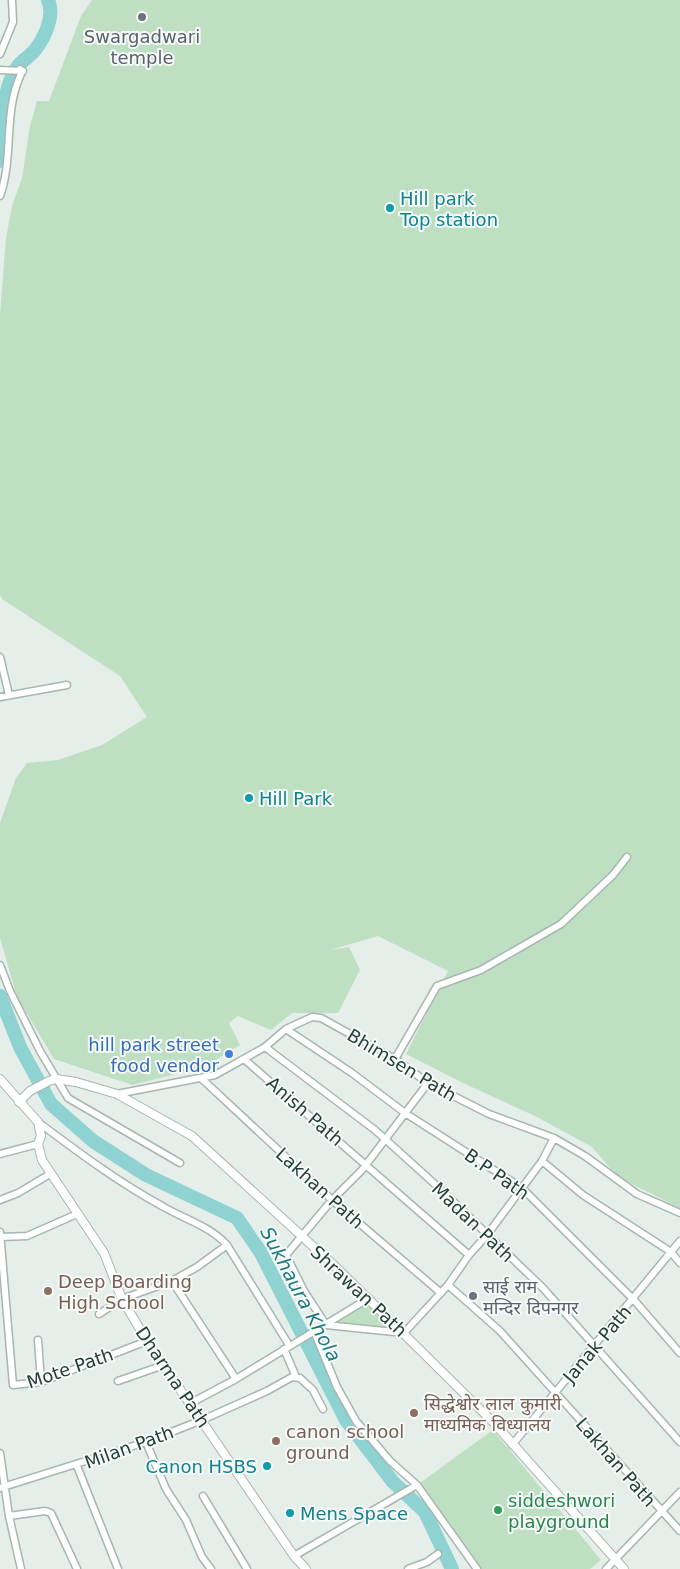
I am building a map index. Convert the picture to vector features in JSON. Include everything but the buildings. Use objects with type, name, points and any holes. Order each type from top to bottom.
[{"type":"street","points":[[0,54],[14,22],[12,0]]},
{"type":"street","points":[[0,70],[22,70],[14,90],[6,174],[0,196]]},
{"type":"street","points":[[0,657],[9,695]]},
{"type":"street","points":[[0,697],[67,685]]},
{"type":"street","points":[[395,1059],[437,986],[481,970],[553,929],[613,875],[627,858]]},
{"type":"street","points":[[0,965],[10,991],[52,1080],[68,1098],[180,1163]]},
{"type":"street","name":"Bhimsen Path","points":[[117,1094],[215,1075],[265,1047],[286,1029],[312,1017],[321,1018],[395,1059],[428,1083],[489,1114],[554,1138],[585,1156],[637,1194],[680,1213]]},
{"type":"street","name":"B.P Path","points":[[286,1029],[352,1073],[406,1113],[522,1188],[634,1300],[680,1353]]},
{"type":"street","name":"Madan Path","points":[[265,1047],[376,1130],[543,1288],[680,1442]]},
{"type":"street","name":"Anish Path","points":[[244,1059],[469,1255]]},
{"type":"street","points":[[0,1079],[38,1122],[109,1174],[162,1207],[217,1234],[227,1245],[289,1345],[296,1376],[313,1390],[323,1409]]},
{"type":"street","name":"Lakhan Path","points":[[202,1079],[332,1200],[441,1293]]},
{"type":"street","points":[[19,1102],[30,1091],[52,1080]]},
{"type":"street","name":"Shrawan Path","points":[[52,1080],[117,1094],[192,1136],[369,1298],[495,1424],[624,1569]]},
{"type":"street","points":[[326,1325],[304,1291],[286,1255],[332,1200],[366,1164],[428,1083]]},
{"type":"street","name":"Dharma Path","points":[[38,1122],[41,1136],[38,1144],[42,1160],[104,1253],[122,1299],[147,1341],[301,1567]]},
{"type":"street","points":[[326,1325],[404,1333],[448,1285],[469,1255],[487,1235],[542,1161],[554,1138]]},
{"type":"street","points":[[0,1154],[38,1144]]},
{"type":"street","points":[[542,1161],[583,1195],[671,1252],[680,1263]]},
{"type":"street","points":[[0,1200],[18,1193],[50,1174]]},
{"type":"street","points":[[0,1236],[27,1236],[77,1214]]},
{"type":"street","name":"Mote Path","points":[[0,1236],[13,1385],[41,1382],[147,1341]]},
{"type":"street","name":"Janak Path","points":[[512,1445],[556,1394],[594,1345],[634,1300],[680,1242]]},
{"type":"street","points":[[99,1314],[122,1299],[172,1281],[197,1267],[227,1245]]},
{"type":"street","points":[[172,1281],[236,1379]]},
{"type":"street","name":"Lakhan Path","points":[[448,1285],[500,1332],[680,1531]]},
{"type":"street","points":[[191,1403],[236,1379],[369,1298]]},
{"type":"street","points":[[314,1331],[337,1387],[356,1421],[414,1487],[477,1569]]},
{"type":"street","points":[[38,1340],[41,1382]]},
{"type":"street","points":[[118,1381],[164,1365]]},
{"type":"street","name":"Milan Path","points":[[3,1488],[77,1466],[146,1442],[202,1420],[296,1376]]},
{"type":"street","points":[[146,1442],[166,1489],[186,1520],[202,1557],[211,1569]]},
{"type":"street","points":[[0,1452],[3,1488],[21,1569]]},
{"type":"street","points":[[77,1466],[118,1569]]},
{"type":"street","points":[[294,1556],[414,1487]]},
{"type":"street","points":[[606,1569],[616,1561],[680,1492]]},
{"type":"street","points":[[203,1496],[247,1569]]},
{"type":"street","points":[[9,1516],[45,1511],[51,1513],[77,1569]]},
{"type":"street","points":[[408,1569],[427,1562],[438,1554]]},
{"type":"green space","points":[[92,0],[680,0],[680,1208],[618,1177],[592,1147],[535,1116],[406,1054],[448,971],[378,936],[330,950],[349,947],[360,970],[338,1013],[292,1013],[271,1030],[238,1016],[229,1023],[240,1045],[204,1067],[132,1085],[54,1059],[17,997],[0,938],[0,823],[16,778],[27,763],[58,760],[102,745],[147,717],[120,676],[2,599],[0,595],[0,315],[6,238],[12,206],[22,178],[30,126],[37,101],[49,101],[81,16]]},
{"type":"green space","points":[[369,1298],[404,1333],[324,1327]]},
{"type":"green space","name":"siddeshwori playground","points":[[493,1430],[601,1560],[590,1569],[481,1569],[417,1485]]},
{"type":"waterway","name":"Sukhaura Khola","points":[[0,161],[5,99],[8,87],[18,66],[35,50],[45,33],[50,19],[48,0]]},
{"type":"waterway","name":"Sukhaura Khola","points":[[0,996],[20,1047],[51,1104],[93,1141],[146,1175],[237,1218],[261,1253],[346,1420],[393,1482],[425,1512],[452,1569]]},
{"type":"place","name":"Swargadwari temple","points":[[142,17]]},
{"type":"place","name":"Hill park Top station","points":[[390,208]]},
{"type":"place","name":"Hill Park","points":[[249,798]]},
{"type":"place","name":"hill park street food vendor","points":[[229,1054]]},
{"type":"place","name":"Deep Boarding High School","points":[[48,1291]]},
{"type":"place","name":"साई राम मन्दिर दिपनगर","points":[[473,1296]]},
{"type":"place","name":"सिद्धेश्वोर लाल कुमारी माध्यमिक विध्यालय","points":[[414,1413]]},
{"type":"place","name":"canon school ground","points":[[276,1441]]},
{"type":"place","name":"Canon HSBS","points":[[267,1466]]},
{"type":"place","name":"siddeshwori playground","points":[[498,1510]]},
{"type":"place","name":"Mens Space","points":[[290,1513]]}]
